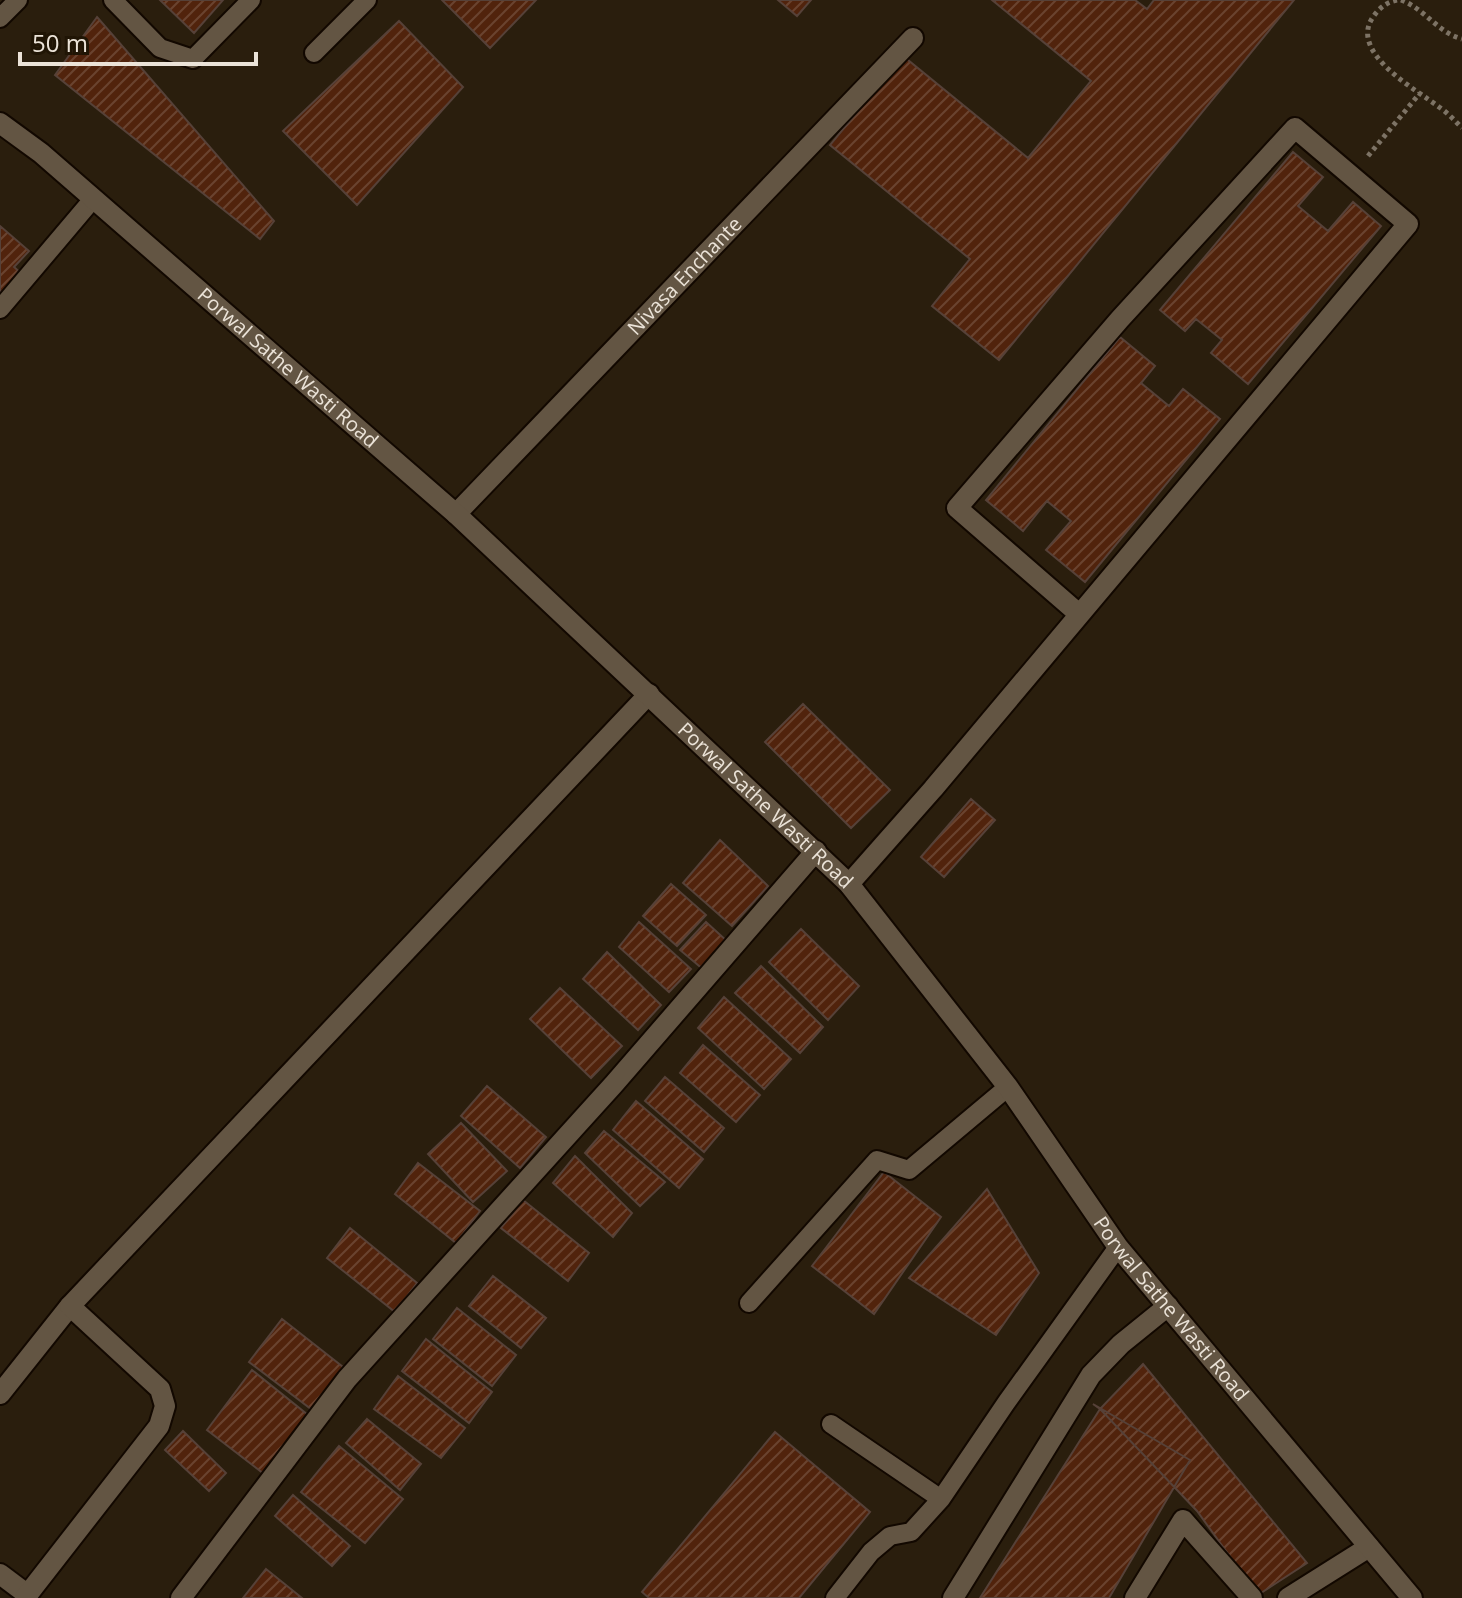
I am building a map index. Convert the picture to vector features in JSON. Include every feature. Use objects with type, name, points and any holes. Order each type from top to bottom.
[{"type":"street","name":"Nivasa Enchante","points":[[456,514],[913,38]]},
{"type":"street","name":"Porwal Sathe Wasti Road","points":[[0,123],[41,153],[456,514],[849,884],[1008,1087],[1118,1247],[1412,1598]]},
{"type":"street","points":[[849,884],[933,789],[1408,224],[1295,128],[1120,319],[957,508],[1079,614]]},
{"type":"street","points":[[0,1394],[70,1306],[649,694]]},
{"type":"street","points":[[181,1598],[347,1379],[614,1084],[816,851]]},
{"type":"street","points":[[0,1574],[26,1597],[159,1426],[165,1406],[160,1389],[70,1306]]},
{"type":"street","points":[[953,1598],[1091,1375],[1121,1344],[1168,1306]]},
{"type":"street","points":[[1135,1598],[1183,1520],[1252,1598]]},
{"type":"street","points":[[1288,1598],[1369,1547]]},
{"type":"lane","points":[[0,18],[18,0]]},
{"type":"lane","points":[[113,0],[160,48],[193,59],[251,0]]},
{"type":"lane","points":[[314,53],[367,0]]},
{"type":"lane","points":[[0,309],[93,199]]},
{"type":"lane","points":[[749,1303],[877,1160],[909,1170],[1008,1087]]},
{"type":"lane","points":[[835,1598],[871,1552],[890,1536],[911,1532],[941,1499],[1118,1247]]},
{"type":"lane","points":[[831,1424],[941,1499]]},
{"type":"path","points":[[1462,39],[1440,29],[1413,5],[1399,0],[1388,1],[1378,10],[1366,33],[1372,48],[1403,84],[1442,109],[1462,128]]},
{"type":"path","points":[[1352,176],[1420,93]]},
{"type":"building","points":[[160,0],[223,0],[194,33]]},
{"type":"building","points":[[442,0],[536,0],[490,48]]},
{"type":"building","points":[[778,0],[811,0],[797,16]]},
{"type":"building","points":[[992,0],[1135,0],[1147,9],[1154,0],[1294,0],[999,360],[932,306],[970,259],[830,145],[903,56],[1028,158],[1091,81]]},
{"type":"building","points":[[97,17],[274,221],[260,239],[55,75]]},
{"type":"building","points":[[399,21],[463,87],[357,205],[283,131]]},
{"type":"building","points":[[1293,152],[1323,177],[1298,206],[1328,231],[1353,202],[1381,226],[1248,384],[1211,353],[1222,340],[1196,319],[1185,331],[1160,310]]},
{"type":"building","points":[[0,226],[29,251],[14,267],[22,274],[0,298]]},
{"type":"building","points":[[1120,337],[1155,366],[1141,383],[1169,406],[1183,389],[1220,419],[1085,582],[1046,550],[1071,521],[1047,501],[1023,531],[986,500]]},
{"type":"building","points":[[803,704],[890,790],[851,828],[765,742]]},
{"type":"building","points":[[971,799],[995,820],[944,877],[921,857]]},
{"type":"building","points":[[720,840],[768,886],[732,926],[683,883]]},
{"type":"building","points":[[671,884],[706,915],[677,946],[643,916]]},
{"type":"building","points":[[639,922],[691,969],[669,992],[619,947]]},
{"type":"building","points":[[706,922],[728,942],[704,970],[680,950]]},
{"type":"building","points":[[801,929],[859,986],[828,1020],[769,962]]},
{"type":"building","points":[[607,952],[661,1005],[638,1030],[583,979]]},
{"type":"building","points":[[761,966],[823,1027],[800,1053],[735,993]]},
{"type":"building","points":[[560,988],[622,1046],[591,1078],[530,1019]]},
{"type":"building","points":[[724,997],[791,1059],[764,1089],[698,1028]]},
{"type":"building","points":[[703,1045],[760,1095],[736,1122],[680,1073]]},
{"type":"building","points":[[665,1077],[724,1128],[704,1152],[645,1101]]},
{"type":"building","points":[[487,1086],[546,1137],[520,1168],[461,1116]]},
{"type":"building","points":[[636,1101],[703,1159],[679,1188],[613,1130]]},
{"type":"building","points":[[461,1123],[507,1171],[473,1202],[428,1154]]},
{"type":"building","points":[[604,1131],[665,1182],[640,1206],[585,1153]]},
{"type":"building","points":[[575,1156],[632,1213],[613,1237],[553,1183]]},
{"type":"building","points":[[418,1163],[480,1211],[456,1243],[395,1194]]},
{"type":"building","points":[[884,1172],[941,1217],[874,1314],[812,1266]]},
{"type":"building","points":[[987,1189],[1039,1273],[996,1335],[909,1278]]},
{"type":"building","points":[[523,1200],[589,1253],[568,1281],[501,1228]]},
{"type":"building","points":[[350,1228],[417,1283],[395,1312],[327,1258]]},
{"type":"building","points":[[493,1276],[546,1318],[521,1348],[469,1306]]},
{"type":"building","points":[[457,1308],[516,1355],[492,1386],[433,1339]]},
{"type":"building","points":[[282,1319],[343,1367],[311,1409],[249,1362]]},
{"type":"building","points":[[426,1339],[492,1392],[469,1423],[402,1371]]},
{"type":"building","points":[[1143,1364],[1307,1563],[1258,1595],[1197,1511],[1100,1409]]},
{"type":"building","points":[[252,1370],[313,1419],[268,1477],[207,1430]]},
{"type":"building","points":[[398,1376],[465,1428],[441,1458],[374,1409]]},
{"type":"building","points":[[1093,1404],[1190,1460],[1109,1598],[980,1598],[1100,1409]]},
{"type":"building","points":[[367,1419],[421,1464],[400,1490],[346,1443]]},
{"type":"building","points":[[183,1431],[226,1473],[209,1491],[165,1450]]},
{"type":"building","points":[[775,1432],[870,1512],[799,1598],[649,1598],[642,1592]]},
{"type":"building","points":[[339,1446],[403,1499],[365,1543],[301,1492]]},
{"type":"building","points":[[293,1495],[350,1546],[332,1566],[275,1516]]},
{"type":"building","points":[[266,1569],[302,1598],[243,1598]]}]
